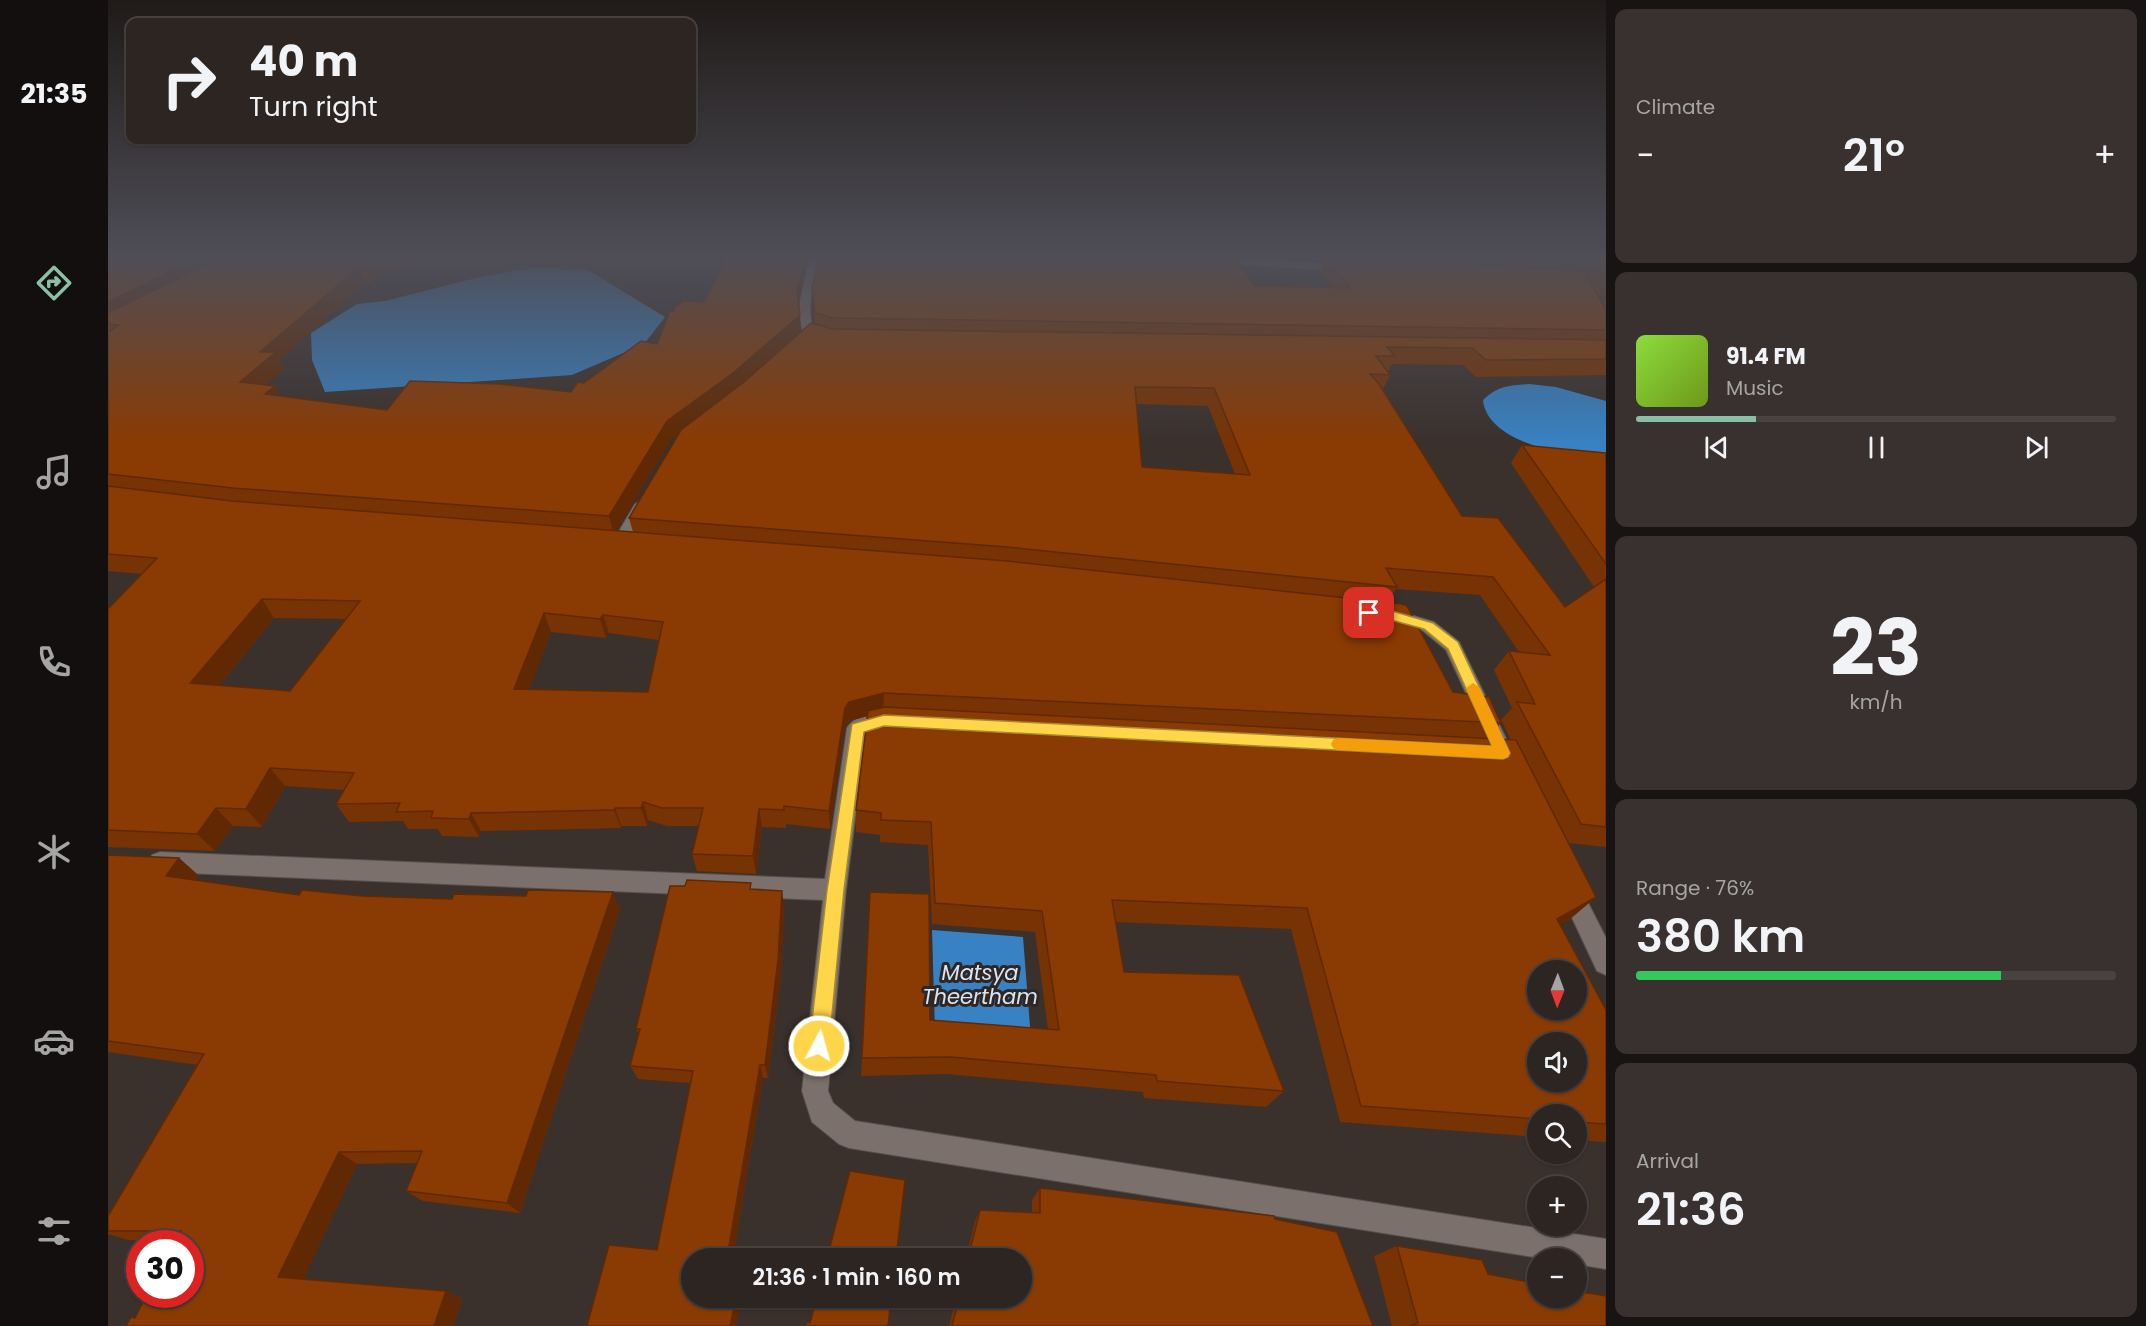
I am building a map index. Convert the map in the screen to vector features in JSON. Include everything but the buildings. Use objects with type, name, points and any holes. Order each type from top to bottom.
[{"type":"street","points":[[805,319],[805,337],[832,340]]},
{"type":"street","points":[[643,544],[614,542],[648,493]]},
{"type":"street","points":[[1380,614],[1428,626],[1453,646],[1513,774]]},
{"type":"street","points":[[908,722],[884,721],[857,728],[835,890],[815,1091],[822,1112],[849,1134],[1606,1254]]},
{"type":"street","points":[[1479,752],[1503,753]]},
{"type":"street","points":[[144,861],[835,890]]},
{"type":"street","points":[[1559,868],[1606,963]]},
{"type":"water","points":[[333,319],[664,319],[644,344],[572,375],[325,392],[312,360],[311,333]]},
{"type":"water","points":[[1529,384],[1556,387],[1606,401],[1606,462],[1533,445],[1514,437],[1499,427],[1488,415],[1483,400],[1499,389]]},
{"type":"water","name":"Matsya Theertham","points":[[932,930],[1023,937],[1031,1039],[935,1032]]},
{"type":"slow traffic","points":[[1338,744],[1503,753],[1473,688]]},
{"type":"route","points":[[819,1046],[835,890],[857,728],[865,724],[884,721],[1503,753],[1453,646],[1428,626],[1392,615],[1369,613]]}]
